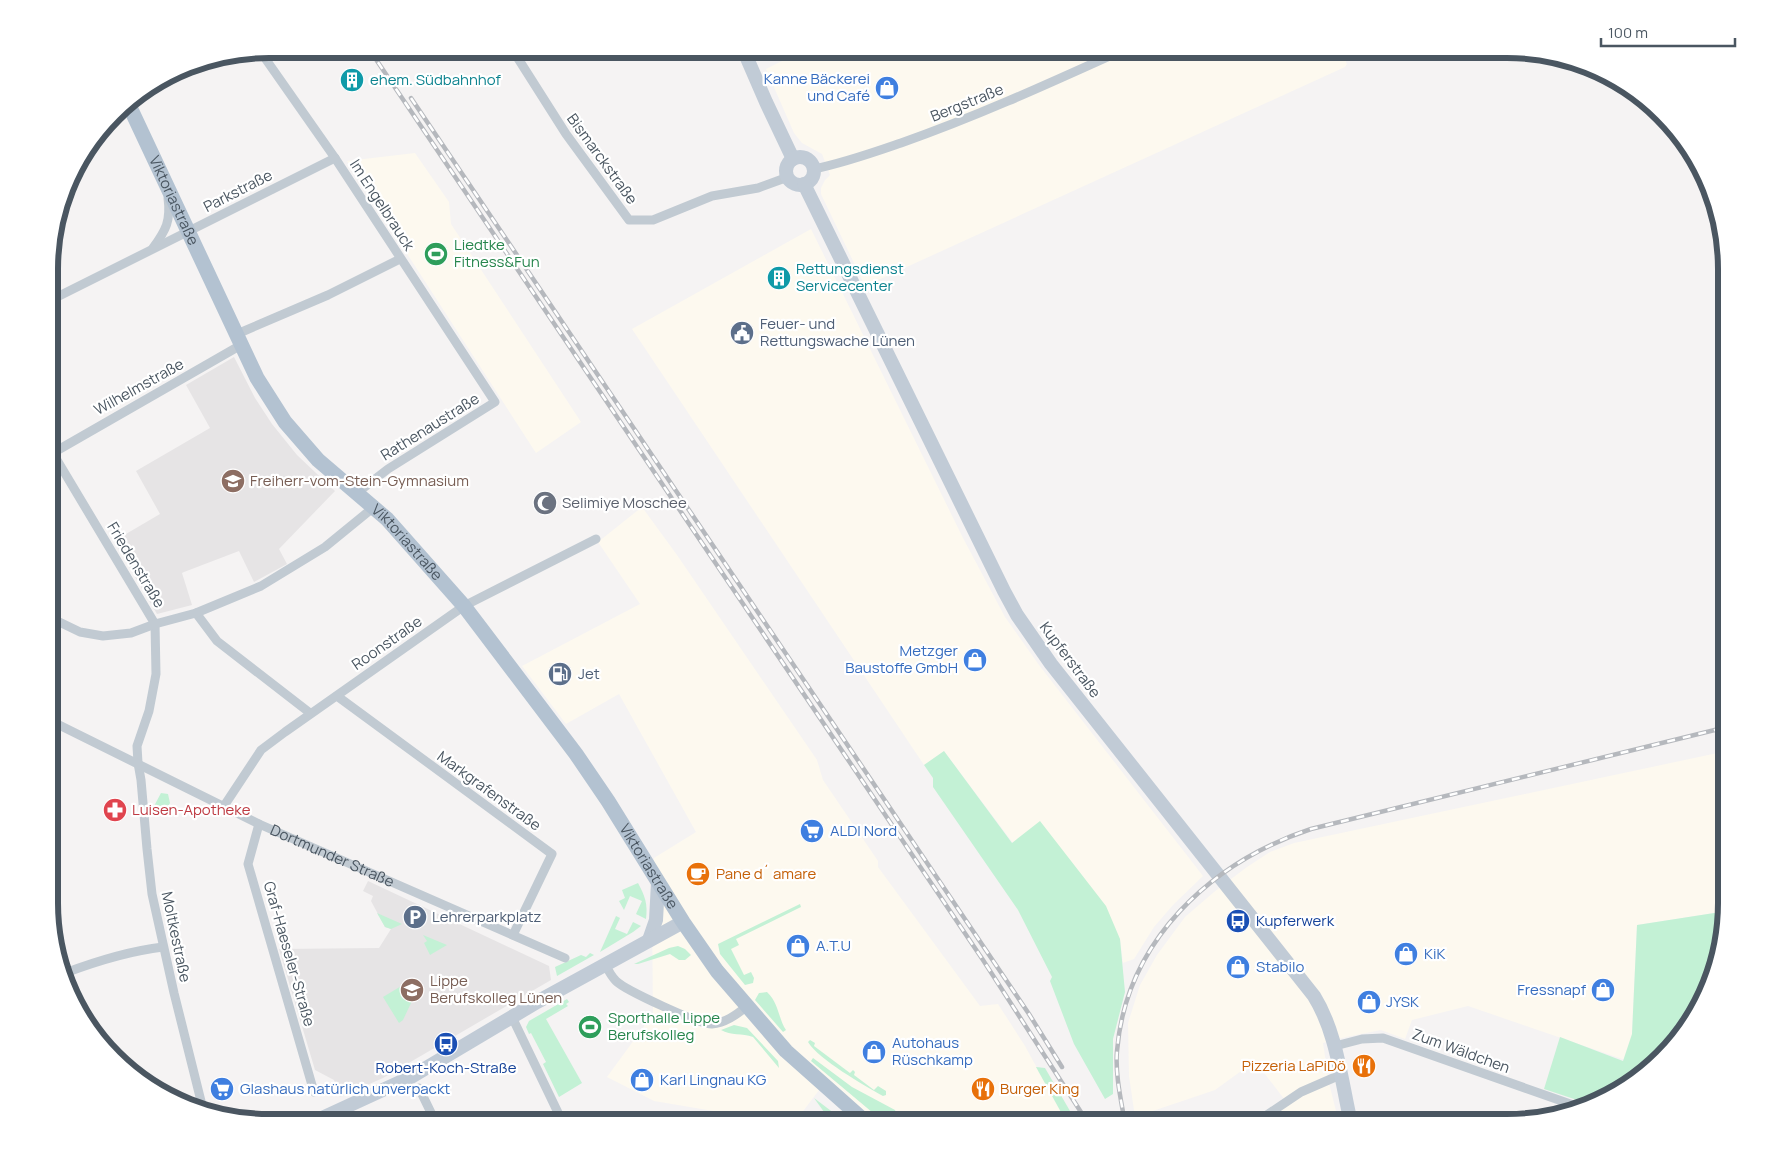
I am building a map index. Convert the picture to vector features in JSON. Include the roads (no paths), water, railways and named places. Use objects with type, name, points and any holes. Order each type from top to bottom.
[{"type":"main road","name":"Viktoriastraße","points":[[131,109],[262,386],[285,422],[318,460],[374,507],[401,533],[464,606],[576,754],[608,801],[683,922]]},
{"type":"main road","points":[[683,922],[717,971],[746,1007],[786,1051],[856,1114]]},
{"type":"street","name":"Im Engelbrauck","points":[[265,58],[334,158],[494,402]]},
{"type":"street","name":"Bismarckstraße","points":[[518,58],[566,134],[629,220],[653,220],[712,196],[758,188],[788,177]]},
{"type":"street","points":[[748,58],[793,159]]},
{"type":"street","name":"Bergstraße","points":[[814,169],[848,161],[942,128],[1054,82],[1106,58]]},
{"type":"street","name":"Parkstraße","points":[[58,296],[334,158]]},
{"type":"street","points":[[807,158],[813,164],[813,176],[804,184],[794,183],[788,177],[787,166],[793,159],[807,158]]},
{"type":"street","name":"Kupferstraße","points":[[804,184],[972,529],[1017,615],[1056,671],[1314,996],[1324,1015],[1335,1046],[1349,1114]]},
{"type":"street","name":"Parkstraße","points":[[153,248],[168,225],[170,212],[167,186]]},
{"type":"street","name":"Wilhelmstraße","points":[[58,448],[239,339],[400,258]]},
{"type":"street","name":"Rathenaustraße","points":[[357,493],[388,469],[494,402]]},
{"type":"street","name":"Friedenstraße","points":[[58,464],[155,624],[156,674],[149,711],[137,746],[138,764]]},
{"type":"street","points":[[58,621],[80,632],[103,636],[131,633],[196,612],[261,586],[325,547],[374,507]]},
{"type":"street","name":"Roonstraße","points":[[224,806],[261,750],[310,713],[464,606],[596,539]]},
{"type":"street","points":[[196,612],[217,641],[244,664],[310,713]]},
{"type":"street","name":"Markgrafenstraße","points":[[337,696],[552,854],[513,935]]},
{"type":"street","name":"Dortmunder Straße","points":[[58,724],[259,824],[564,958]]},
{"type":"street","name":"Moltkestraße","points":[[138,764],[152,894],[163,947],[202,1103]]},
{"type":"street","name":"Graf-Haeseler-Straße","points":[[259,824],[248,864],[314,1092]]},
{"type":"street","points":[[650,940],[656,920],[658,883]]},
{"type":"street","points":[[335,1114],[411,1077],[512,1017],[608,970],[650,940],[683,922]]},
{"type":"street","points":[[69,971],[134,951],[163,947]]},
{"type":"street","points":[[608,970],[620,984],[663,1005],[709,1024],[720,1023],[733,1017],[746,1007]]},
{"type":"street","points":[[512,1017],[559,1114]]},
{"type":"street","name":"Zum Wäldchen","points":[[1335,1046],[1362,1039],[1383,1038],[1571,1104]]},
{"type":"street","points":[[1267,1114],[1293,1096],[1340,1075]]},
{"type":"street","points":[[419,1088],[432,1114]]},
{"type":"railway","points":[[375,58],[983,960],[1082,1114]]},
{"type":"railway","points":[[411,98],[1029,1014],[1062,1067]]},
{"type":"railway","points":[[1123,1114],[1118,1078],[1117,1051],[1124,1011],[1137,975],[1156,941],[1180,911],[1208,885],[1240,862],[1274,844],[1311,829],[1718,729]]},
{"type":"place","name":"ehem. Südbahnhof","points":[[352,80]]},
{"type":"place","name":"Kanne Bäckerei und Café","points":[[887,88]]},
{"type":"place","name":"Liedtke Fitness&Fun","points":[[436,254]]},
{"type":"place","name":"Rettungsdienst Servicecenter","points":[[779,278]]},
{"type":"place","name":"Feuer- und Rettungswache Lünen","points":[[742,333]]},
{"type":"place","name":"Freiherr-vom-Stein-Gymnasium","points":[[233,481]]},
{"type":"place","name":"Selimiye Moschee","points":[[545,503]]},
{"type":"place","name":"Metzger Baustoffe GmbH","points":[[975,660]]},
{"type":"place","name":"Jet","points":[[560,674]]},
{"type":"place","name":"Luisen-Apotheke","points":[[115,810]]},
{"type":"place","name":"ALDI Nord","points":[[812,831]]},
{"type":"place","name":"Pane d´ amare","points":[[698,874]]},
{"type":"place","name":"Lehrerparkplatz","points":[[415,917]]},
{"type":"place","name":"Kupferwerk","points":[[1238,921]]},
{"type":"place","name":"A.T.U","points":[[798,946]]},
{"type":"place","name":"KiK","points":[[1406,954]]},
{"type":"place","name":"Stabilo","points":[[1238,967]]},
{"type":"place","name":"Lippe Berufskolleg Lünen","points":[[412,990]]},
{"type":"place","name":"Fressnapf","points":[[1603,990]]},
{"type":"place","name":"JYSK","points":[[1369,1002]]},
{"type":"place","name":"Sporthalle Lippe Berufskolleg","points":[[590,1027]]},
{"type":"place","name":"Robert-Koch-Straße","points":[[446,1044]]},
{"type":"place","name":"Autohaus Rüschkamp","points":[[874,1052]]},
{"type":"place","name":"Pizzeria LaPiDö","points":[[1364,1066]]},
{"type":"place","name":"Karl Lingnau KG","points":[[642,1080]]},
{"type":"place","name":"Glashaus natürlich unverpackt","points":[[222,1089]]},
{"type":"place","name":"Burger King","points":[[983,1089]]}]
